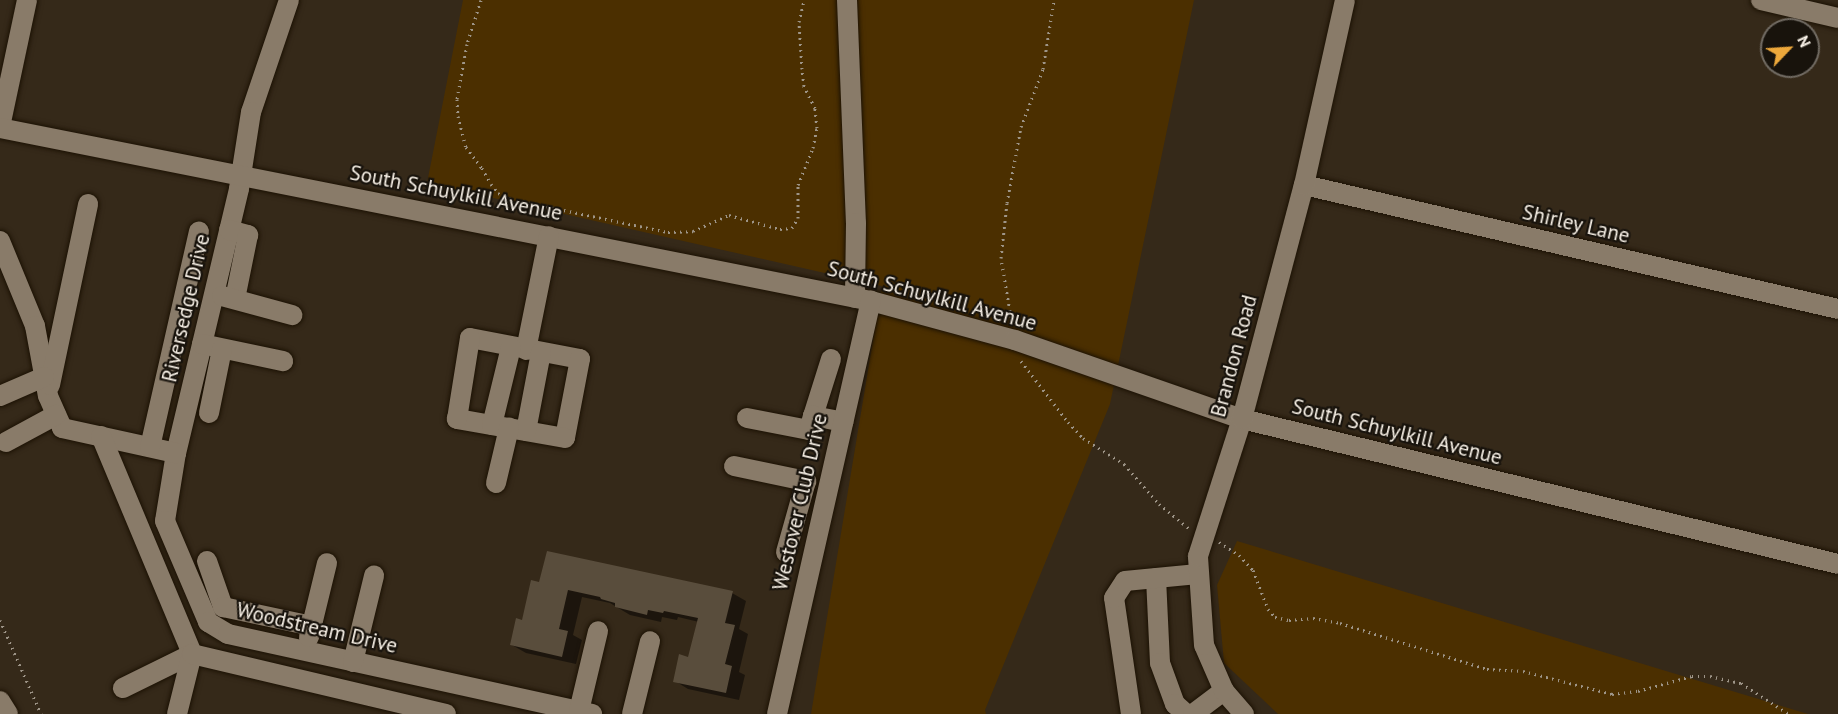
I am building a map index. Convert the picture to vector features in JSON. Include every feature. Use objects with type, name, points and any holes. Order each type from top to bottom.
[{"type":"street","points":[[0,128],[27,0]]},
{"type":"street","name":"Riversedge Drive","points":[[176,453],[242,174],[251,112],[289,0]]},
{"type":"street","name":"Westover Club Drive","points":[[777,714],[843,422],[863,300],[856,223],[847,0]]},
{"type":"street","name":"Brandon Road","points":[[1244,714],[1224,691],[1204,645],[1198,556],[1242,419],[1304,185],[1345,0]]},
{"type":"street","points":[[1761,0],[1838,18]]},
{"type":"street","name":"South Schuylkill Avenue","points":[[0,128],[182,165],[242,174],[863,300],[1015,340],[1242,419],[1838,564]]},
{"type":"street","name":"Shirley Lane","points":[[1304,185],[1838,309]]},
{"type":"street","points":[[46,387],[88,204]]},
{"type":"street","points":[[229,230],[248,235],[235,299]]},
{"type":"street","points":[[150,447],[199,231]]},
{"type":"street","points":[[496,483],[549,236]]},
{"type":"street","points":[[0,242],[35,326],[46,387],[62,428],[176,453]]},
{"type":"street","points":[[214,294],[292,315]]},
{"type":"street","points":[[470,339],[526,350],[580,359],[565,438],[457,419],[470,339]]},
{"type":"street","points":[[202,344],[283,361]]},
{"type":"street","points":[[209,413],[222,348]]},
{"type":"street","points":[[509,428],[526,350]]},
{"type":"street","points":[[747,418],[809,430],[831,359]]},
{"type":"street","points":[[0,396],[46,387]]},
{"type":"street","points":[[6,442],[56,415]]},
{"type":"street","points":[[813,416],[843,422]]},
{"type":"street","points":[[100,436],[192,654],[177,714]]},
{"type":"street","name":"Woodstream Drive","points":[[176,453],[165,521],[208,622],[228,634],[585,713]]},
{"type":"street","points":[[734,466],[806,481],[786,552]]},
{"type":"street","points":[[803,493],[826,497]]},
{"type":"street","points":[[207,561],[223,607],[312,626]]},
{"type":"street","points":[[305,651],[327,563]]},
{"type":"street","points":[[1131,714],[1114,598],[1125,581],[1198,574]]},
{"type":"street","points":[[353,662],[374,576]]},
{"type":"street","points":[[1156,578],[1160,663],[1175,704],[1186,714]]},
{"type":"street","points":[[585,713],[598,632]]},
{"type":"street","points":[[632,714],[650,641]]},
{"type":"street","points":[[123,688],[192,654],[446,714]]},
{"type":"street","points":[[455,714],[459,685]]},
{"type":"street","points":[[1192,714],[1224,691]]},
{"type":"street","points":[[0,701],[8,714]]},
{"type":"path","points":[[481,0],[467,44],[458,99],[458,116],[466,147],[482,168],[490,184],[498,193],[512,199],[668,232],[693,231],[729,215],[780,229],[792,228],[798,218],[798,185],[813,148],[817,128],[815,108],[804,86],[802,69],[799,22],[804,0]]},
{"type":"path","points":[[1054,0],[1043,69],[1021,127],[1007,202],[1001,258],[1018,355],[1025,370],[1083,438],[1124,464],[1177,521],[1239,555],[1253,570],[1268,609],[1275,617],[1289,620],[1313,618],[1340,623],[1487,669],[1523,671],[1612,694],[1638,692],[1692,676],[1710,676],[1741,683],[1789,714]]},
{"type":"path","points":[[0,620],[41,714]]},
{"type":"shaded area","points":[[463,0],[1194,0],[1110,404],[985,710],[986,714],[811,714],[882,286],[427,183]]},
{"type":"shaded area","points":[[1237,541],[1808,714],[1278,714],[1224,663],[1217,585]]},
{"type":"building","points":[[547,551],[733,591],[725,623],[735,625],[725,664],[732,666],[726,693],[673,682],[679,654],[688,657],[698,618],[648,610],[647,615],[615,607],[615,603],[600,597],[568,590],[559,629],[568,631],[562,657],[510,645],[516,618],[522,620],[531,580],[539,582]]}]
